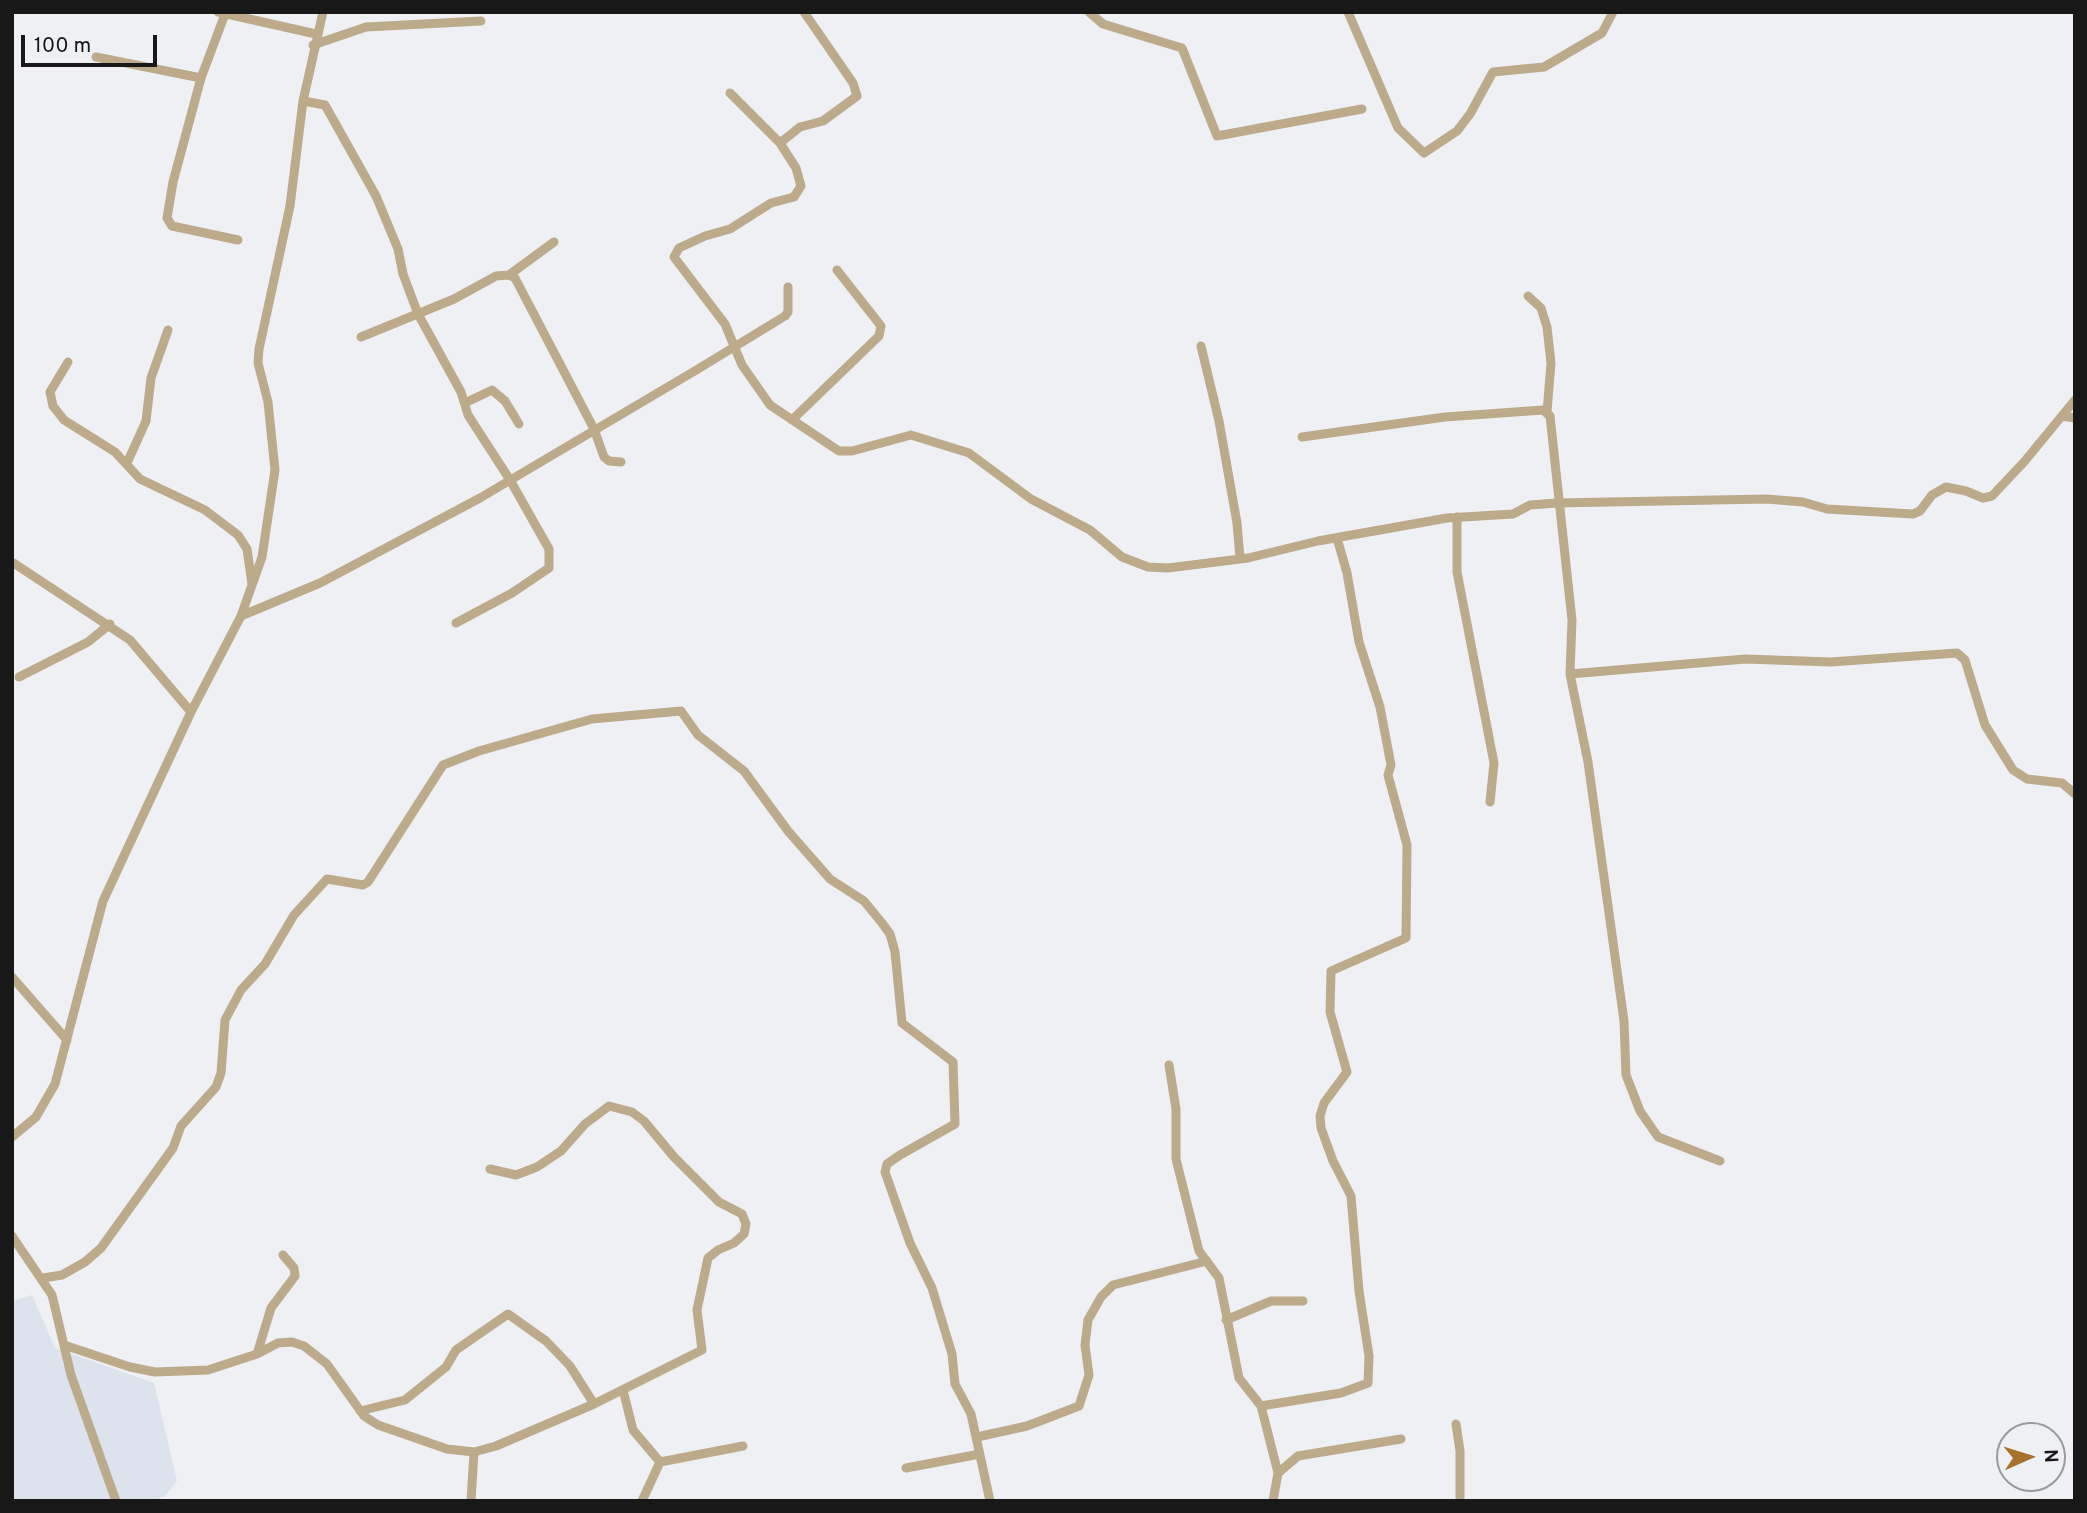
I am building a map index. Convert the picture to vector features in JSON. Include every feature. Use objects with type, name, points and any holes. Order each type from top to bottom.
[{"type":"street","points":[[12,1137],[36,1117],[55,1084],[103,901],[191,712],[241,616],[269,529],[275,470],[268,402],[258,363],[259,349],[290,206],[303,101],[313,45],[323,12]]},
{"type":"street","points":[[780,143],[800,127],[823,121],[835,114],[857,96],[853,83],[804,12]]},
{"type":"street","points":[[1089,12],[1103,24],[1182,48],[1217,136],[1362,109]]},
{"type":"street","points":[[1348,12],[1398,128],[1424,153],[1457,131],[1471,114],[1493,72],[1544,66],[1602,33],[1612,12]]},
{"type":"street","points":[[238,240],[172,226],[167,218],[173,182],[221,13],[316,34]]},
{"type":"street","points":[[313,45],[366,27],[481,21]]},
{"type":"street","points":[[96,57],[201,78]]},
{"type":"street","points":[[730,93],[780,143],[796,168],[801,186],[794,197],[771,203],[730,229],[705,236],[679,248],[674,257],[725,324],[733,347],[770,405],[839,451],[852,451],[911,435],[970,453],[1031,499],[1090,530],[1131,562],[1168,568],[1240,558],[1457,517],[1513,514],[1530,505],[1557,503],[1766,499],[1803,502],[1826,509],[1913,514],[1920,511],[1932,495],[1946,487],[1983,498],[1992,496],[2075,400]]},
{"type":"street","points":[[303,101],[325,105],[376,196],[398,249],[403,274],[418,314],[465,403],[468,415],[510,480],[549,550],[549,568],[512,593],[456,623]]},
{"type":"street","points":[[509,275],[554,242]]},
{"type":"street","points":[[792,420],[879,337],[881,326],[837,270]]},
{"type":"street","points":[[361,337],[418,314],[496,276],[509,275],[516,278],[594,429],[604,457],[609,461],[621,463]]},
{"type":"street","points":[[241,616],[320,583],[510,480],[785,316],[788,312],[788,287]]},
{"type":"street","points":[[1528,296],[1541,308],[1547,327],[1551,363],[1547,412],[1558,471],[1557,503],[1572,620],[1570,674],[1588,762],[1624,1021],[1626,1074],[1640,1111],[1658,1137],[1720,1161]]},
{"type":"street","points":[[127,463],[146,421],[151,378],[168,330]]},
{"type":"street","points":[[1201,346],[1219,421],[1237,523],[1240,558]]},
{"type":"street","points":[[68,362],[50,392],[53,406],[64,420],[116,452],[140,479],[205,510],[238,535],[247,549],[252,586]]},
{"type":"street","points":[[465,403],[492,390],[505,401],[519,424]]},
{"type":"street","points":[[1302,438],[1445,417],[1547,412]]},
{"type":"street","points":[[2062,416],[2075,418]]},
{"type":"street","points":[[1457,517],[1457,572],[1494,763],[1490,802]]},
{"type":"street","points":[[1261,1406],[1341,1393],[1368,1383],[1369,1356],[1359,1291],[1351,1196],[1333,1161],[1320,1116],[1324,1103],[1347,1072],[1330,1012],[1331,971],[1406,938],[1407,845],[1388,775],[1391,765],[1380,707],[1359,642],[1347,573],[1337,538]]},
{"type":"street","points":[[12,562],[131,640],[191,712]]},
{"type":"street","points":[[19,677],[88,642],[110,624]]},
{"type":"street","points":[[1570,674],[1745,659],[1831,662],[1957,653],[1965,660],[1985,725],[2013,770],[2027,779],[2062,783],[2075,794]]},
{"type":"street","points":[[43,1278],[62,1275],[85,1262],[100,1248],[173,1148],[181,1126],[216,1087],[225,1020],[241,990],[265,964],[294,915],[327,879],[340,879],[363,885],[368,881],[443,765],[479,751],[592,719],[681,711],[698,735],[744,771],[788,831],[830,879],[864,901],[882,923],[890,934],[895,952],[902,1023],[953,1062],[955,1124],[900,1154],[887,1164],[885,1172],[910,1243],[932,1288],[952,1353],[955,1384],[971,1414],[990,1501]]},
{"type":"street","points":[[12,977],[67,1040]]},
{"type":"street","points":[[1170,1065],[1177,1108],[1176,1159],[1199,1251],[1219,1278],[1238,1378],[1261,1406],[1278,1474],[1273,1501]]},
{"type":"street","points":[[64,1345],[130,1367],[155,1372],[208,1370],[257,1354],[278,1343],[292,1342],[304,1346],[327,1364],[360,1411],[394,1433],[447,1450],[474,1452],[496,1446],[594,1404],[702,1350],[697,1310],[708,1258],[718,1250],[734,1244],[744,1234],[746,1224],[741,1214],[719,1202],[644,1121],[620,1107],[608,1106],[598,1112],[561,1151],[537,1167],[516,1175],[490,1170]]},
{"type":"street","points":[[12,1236],[43,1278],[59,1314],[71,1375],[116,1501]]},
{"type":"street","points":[[257,1354],[271,1308],[295,1276],[294,1268],[283,1255]]},
{"type":"street","points":[[977,1437],[1027,1426],[1079,1406],[1088,1376],[1084,1345],[1088,1320],[1101,1297],[1113,1285],[1207,1261]]},
{"type":"street","points":[[1226,1320],[1271,1301],[1303,1301]]},
{"type":"street","points":[[360,1411],[405,1400],[446,1367],[456,1350],[508,1314],[545,1341],[570,1366],[594,1404]]},
{"type":"street","points":[[623,1390],[633,1430],[660,1462]]},
{"type":"street","points":[[1456,1424],[1460,1451],[1460,1501]]},
{"type":"street","points":[[1278,1474],[1298,1456],[1401,1439]]},
{"type":"street","points":[[660,1462],[743,1446]]},
{"type":"street","points":[[471,1501],[474,1452]]},
{"type":"street","points":[[906,1468],[980,1454]]},
{"type":"street","points":[[642,1501],[660,1462]]},
{"type":"shaded area","points":[[32,1295],[55,1348],[154,1383],[177,1481],[166,1495],[154,1501],[12,1501],[12,1301]]}]
